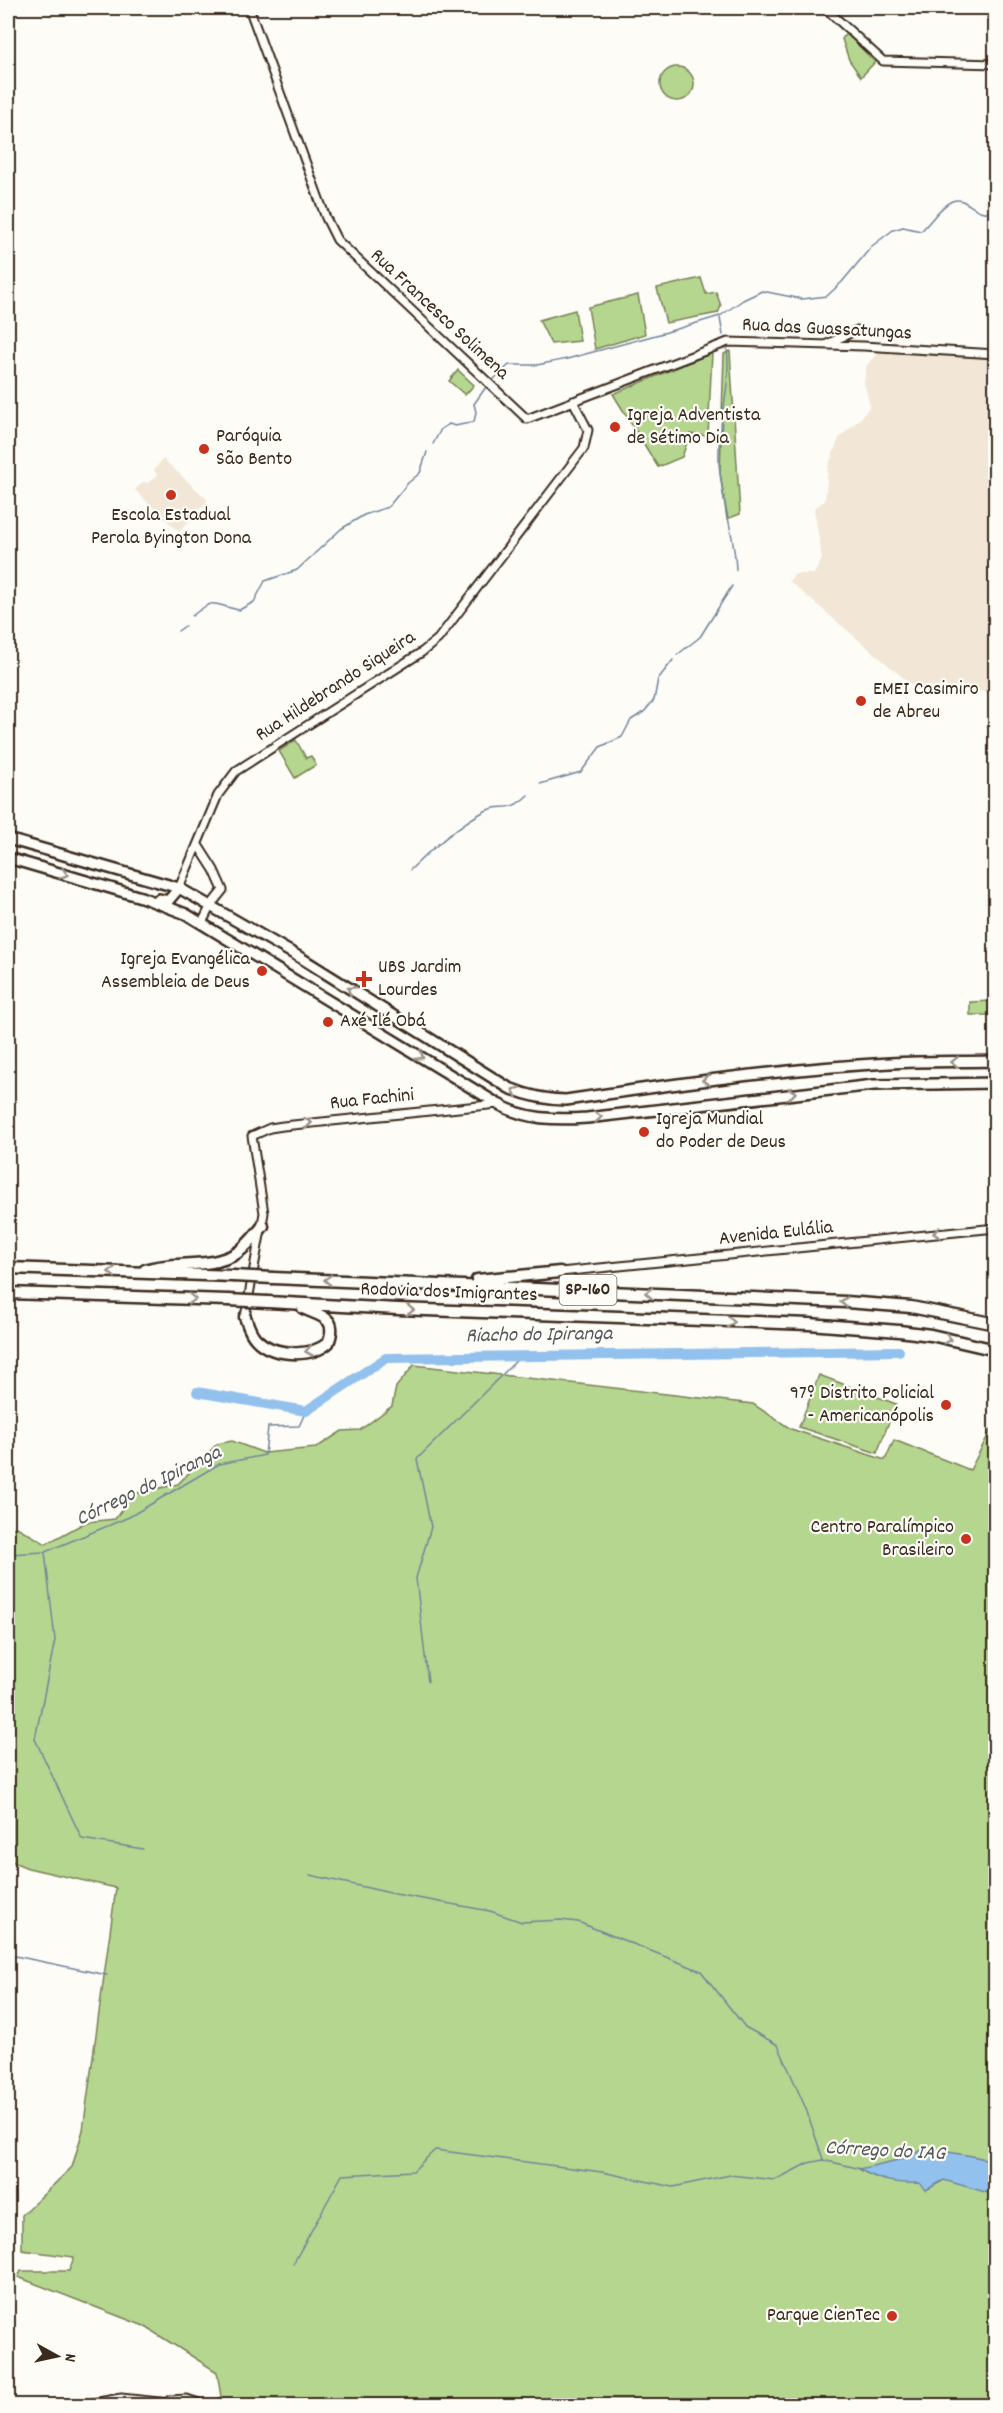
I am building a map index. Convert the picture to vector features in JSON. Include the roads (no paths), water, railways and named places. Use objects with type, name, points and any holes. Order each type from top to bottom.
[{"type":"highway","points":[[137,1272],[158,1266],[205,1263],[226,1258],[248,1244],[263,1226]]},
{"type":"highway","name":"Rodovia dos Imigrantes","points":[[8,1268],[846,1302],[911,1307],[996,1323]]},
{"type":"highway","points":[[435,1284],[560,1272]]},
{"type":"highway","name":"Rodovia dos Imigrantes","points":[[8,1293],[809,1324],[931,1335],[996,1350]]},
{"type":"highway","points":[[245,1317],[251,1333],[265,1345],[286,1352],[314,1352],[328,1342],[332,1332],[331,1326],[323,1315],[304,1309],[298,1304]]},
{"type":"main road","points":[[8,839],[179,888],[211,905],[509,1088],[530,1097],[566,1100],[698,1081],[889,1063],[996,1061]]},
{"type":"main road","points":[[8,858],[172,908],[202,923],[498,1104],[530,1117],[564,1120],[874,1084],[996,1083]]},
{"type":"main road","points":[[141,897],[166,901],[179,888]]},
{"type":"street","name":"Rua Francesco Solimena","points":[[249,8],[332,233],[342,246],[527,419]]},
{"type":"street","points":[[825,8],[883,61],[996,64]]},
{"type":"street","points":[[825,345],[857,330]]},
{"type":"street","name":"Rua das Guassatungas","points":[[527,419],[728,342],[996,354]]},
{"type":"street","name":"Rua Hildebrando Siqueira","points":[[179,888],[218,795],[236,771],[422,652],[438,639],[584,448],[588,430],[573,401]]},
{"type":"street","points":[[198,845],[218,876],[223,890],[211,905],[202,923]]},
{"type":"street","points":[[192,859],[207,860]]},
{"type":"street","name":"Rua Fachini","points":[[263,1226],[264,1203],[252,1137],[270,1128],[283,1126],[498,1104]]},
{"type":"street","points":[[245,1317],[263,1226]]},
{"type":"street","name":"Avenida Eulália","points":[[560,1272],[996,1228]]},
{"type":"street","points":[[75,2406],[121,2398],[198,2406]]},
{"type":"street","points":[[164,2401],[187,2399],[208,2406]]},
{"type":"water","points":[[928,2148],[995,2162],[995,2195],[944,2180],[926,2190],[919,2183],[888,2181],[859,2169],[898,2160]]},
{"type":"waterway","points":[[493,380],[509,365],[537,365],[567,359],[720,316],[743,300],[762,291],[802,299],[827,296],[872,246],[893,230],[903,227],[921,231],[940,210],[952,201],[962,201],[982,212],[996,211]]},
{"type":"waterway","points":[[720,318],[723,335]]},
{"type":"waterway","points":[[727,349],[728,377],[720,433],[719,460],[736,570]]},
{"type":"waterway","points":[[433,444],[441,429],[449,424],[455,426],[474,422],[476,412],[474,404],[486,387]]},
{"type":"waterway","points":[[192,616],[210,604],[239,610],[254,602],[265,581],[297,570],[341,529],[364,515],[388,507],[408,483],[420,473],[427,452]]},
{"type":"waterway","points":[[677,655],[700,637],[732,586]]},
{"type":"waterway","points":[[178,631],[185,626]]},
{"type":"waterway","points":[[540,784],[581,772],[600,747],[622,737],[631,720],[644,712],[654,700],[658,679],[673,660]]},
{"type":"waterway","points":[[410,870],[426,854],[476,816],[491,809],[515,805],[528,795]]},
{"type":"waterway","name":"Riacho do Ipiranga","points":[[197,1392],[306,1411],[386,1358],[899,1351]]},
{"type":"waterway","points":[[428,1682],[416,1578],[431,1527],[417,1459],[521,1356]]},
{"type":"waterway","name":"Córrego do Ipiranga","points":[[8,1554],[45,1552],[129,1517],[219,1464],[265,1455],[268,1427],[299,1426],[306,1411]]},
{"type":"waterway","points":[[45,1552],[55,1640],[35,1739],[82,1839],[143,1849]]},
{"type":"waterway","name":"Córrego do IAG","points":[[310,1875],[395,1894],[490,1911],[522,1922],[561,1920],[578,1922],[701,1971],[745,2027],[778,2045],[806,2109],[823,2159]]},
{"type":"waterway","points":[[8,1962],[15,1956],[107,1975]]},
{"type":"waterway","name":"Córrego do IAG","points":[[293,2264],[342,2175],[413,2171],[435,2150],[602,2172],[673,2187],[730,2175],[775,2180],[808,2163],[823,2160],[861,2169]]},
{"type":"place","name":"Igreja Adventista de Sétimo Dia","points":[[615,427]]},
{"type":"place","name":"Paróquia São Bento","points":[[204,449]]},
{"type":"place","name":"Escola Estadual Perola Byington Dona","points":[[171,495]]},
{"type":"place","name":"EMEI Casimiro de Abreu","points":[[861,701]]},
{"type":"place","name":"Igreja Evangélica Assembleia de Deus","points":[[262,971]]},
{"type":"place","name":"UBS Jardim Lourdes","points":[[364,979]]},
{"type":"place","name":"Axé Ilé Obá","points":[[328,1022]]},
{"type":"place","name":"Igreja Mundial do Poder de Deus","points":[[644,1132]]},
{"type":"place","name":"97º Distrito Policial - Americanópolis","points":[[946,1405]]},
{"type":"place","name":"Centro Paralímpico Brasileiro","points":[[966,1539]]},
{"type":"place","name":"Parque CienTec","points":[[892,2316]]}]
